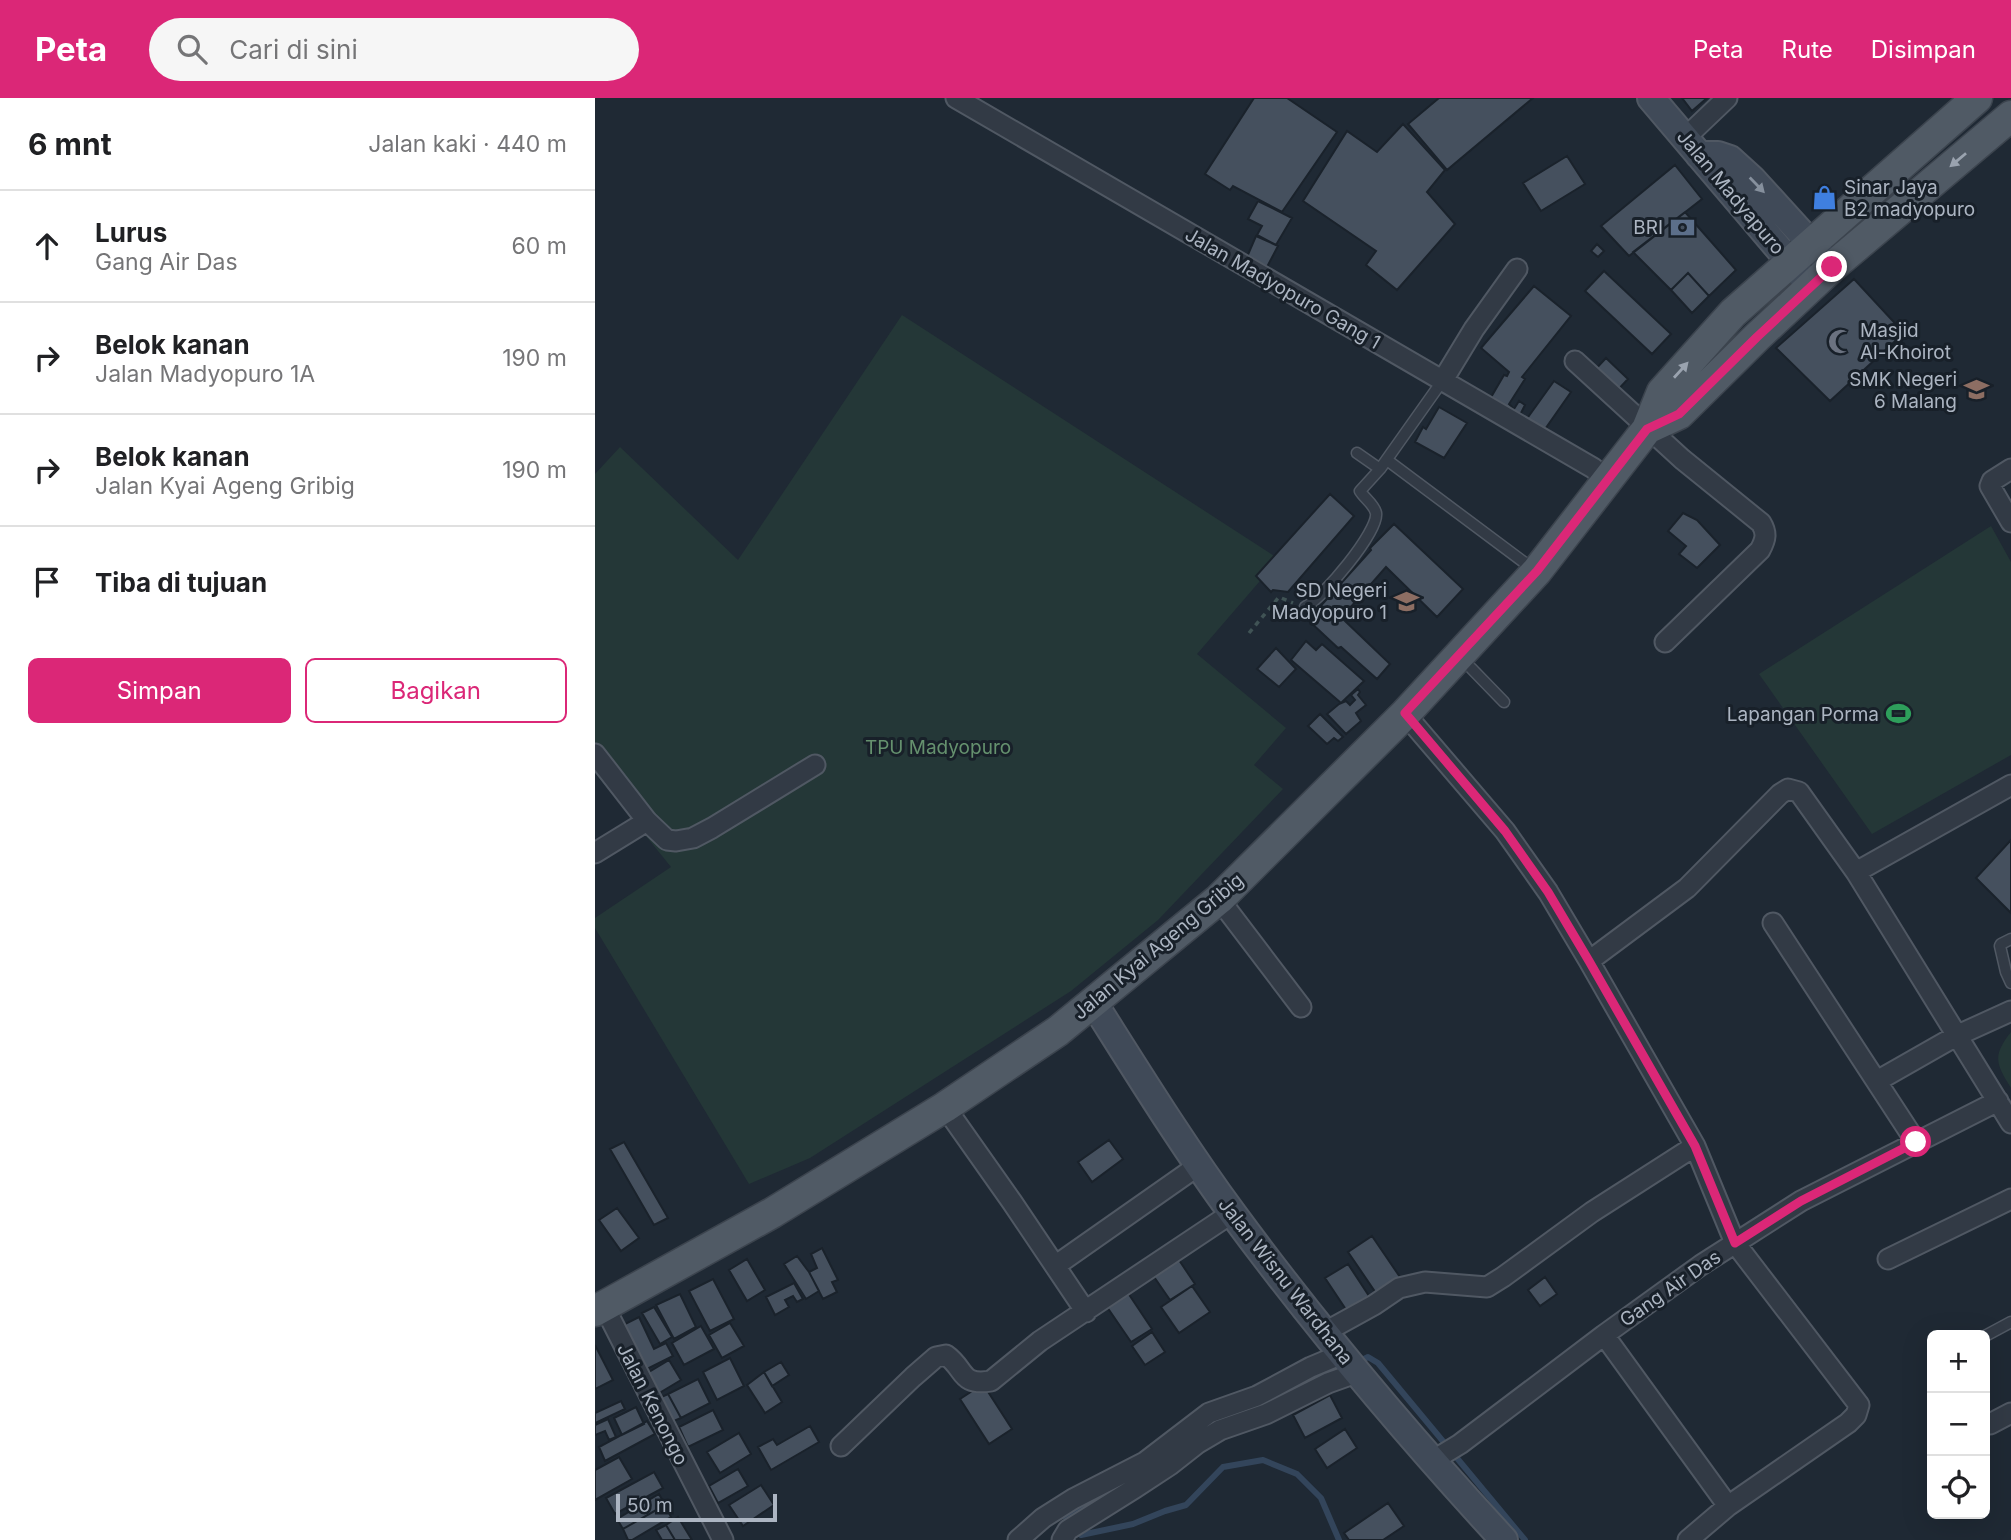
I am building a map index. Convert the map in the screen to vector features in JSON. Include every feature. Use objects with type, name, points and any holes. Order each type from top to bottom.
[{"type":"main road","name":"Jalan Kyai Ageng Gribig","points":[[599,1309],[772,1213],[945,1107],[1058,1031],[1219,899],[1405,713],[1466,662],[1647,429],[1662,392],[1733,313],[1962,102]]},
{"type":"main road","name":"Jalan Kyai Ageng Gribig","points":[[1647,429],[1679,414],[1822,277],[2011,116]]},
{"type":"street","name":"Jalan Madyopuro Gang 1","points":[[956,98],[1443,380],[1593,468],[1608,480]]},
{"type":"street","name":"Jalan Madyapuro","points":[[1651,98],[1692,147],[1801,253],[1822,277]]},
{"type":"street","points":[[1692,147],[1727,98]]},
{"type":"street","points":[[1443,380],[1474,328],[1517,269]]},
{"type":"street","points":[[1575,361],[1647,429],[1761,523],[1765,531],[1765,541],[1760,550],[1665,642]]},
{"type":"street","points":[[2011,469],[1991,481],[1990,486],[2011,522]]},
{"type":"street","points":[[1405,713],[1505,831],[1548,892],[1695,1146],[1735,1243],[1859,1405],[1856,1415],[1848,1423],[1728,1506],[1688,1540]]},
{"type":"street","points":[[595,754],[647,821],[667,840],[676,841],[693,838],[815,765]]},
{"type":"street","points":[[1856,872],[2011,785]]},
{"type":"street","points":[[1589,961],[1687,888],[1780,794],[1788,789],[1799,792],[1856,872],[2011,1123]]},
{"type":"street","points":[[595,853],[647,821]]},
{"type":"street","points":[[1219,899],[1300,1007]]},
{"type":"street","points":[[1773,923],[1916,1142]]},
{"type":"street","name":"Jalan Wisnu Wardhana","points":[[1093,1002],[1160,1108],[1232,1213],[1350,1364],[1446,1452],[1504,1540]]},
{"type":"street","points":[[1877,1081],[1956,1036],[2011,1011]]},
{"type":"street","name":"Gang Air Das","points":[[1446,1452],[1701,1265],[1801,1201],[1998,1101]]},
{"type":"street","points":[[945,1107],[1086,1312]]},
{"type":"street","points":[[1325,1332],[1399,1288],[1425,1282],[1487,1287],[1592,1212],[1695,1146]]},
{"type":"street","points":[[1055,1266],[1199,1165]]},
{"type":"street","points":[[1888,1259],[2011,1199]]},
{"type":"street","points":[[841,1446],[936,1357],[946,1355],[966,1379],[981,1383],[991,1381],[1040,1341],[1232,1213]]},
{"type":"street","name":"Jalan Kenongo","points":[[599,1309],[723,1540]]},
{"type":"street","points":[[1604,1335],[1728,1506]]},
{"type":"street","points":[[1060,1529],[1073,1499],[1145,1462],[1209,1413],[1261,1406],[1328,1383],[1350,1364]]},
{"type":"street","points":[[1018,1540],[1060,1529],[1135,1488],[1198,1443],[1261,1406]]},
{"type":"street","points":[[1990,1424],[2011,1413]]},
{"type":"lane","points":[[1305,607],[1320,597],[1343,571],[1375,522],[1376,512],[1360,491],[1387,460],[1443,380]]},
{"type":"lane","points":[[1357,453],[1380,469]]},
{"type":"lane","points":[[1387,460],[1537,571]]},
{"type":"lane","points":[[1466,662],[1504,702]]},
{"type":"lane","points":[[2009,979],[2000,946],[2011,939]]},
{"type":"lane","points":[[1990,1333],[2011,1322]]},
{"type":"path","points":[[1249,633],[1279,597],[1305,607]]},
{"type":"green space","name":"TPU Madyopuro","points":[[902,315],[1279,559],[1197,654],[1286,728],[1254,765],[1283,789],[1158,920],[1071,991],[810,1158],[749,1184],[595,928],[595,918],[671,867],[595,773],[595,474],[620,447],[738,560]]},
{"type":"green space","name":"Lapangan Porma","points":[[1991,526],[2011,562],[2011,755],[1872,834],[1759,674]]},
{"type":"green space","points":[[2011,1032],[2011,1088],[1998,1060],[2001,1048]]},
{"type":"building","points":[[1254,98],[1287,98],[1337,132],[1282,212],[1233,186],[1230,190],[1205,174]]},
{"type":"building","points":[[1439,98],[1533,98],[1447,170],[1408,124]]},
{"type":"building","points":[[1682,98],[1707,98],[1692,111]]},
{"type":"building","points":[[1403,124],[1445,170],[1427,192],[1455,224],[1397,290],[1366,265],[1376,251],[1303,201],[1347,131],[1377,152]]},
{"type":"building","points":[[1567,156],[1585,184],[1541,211],[1523,183]]},
{"type":"building","points":[[1675,165],[1702,199],[1629,256],[1601,226]]},
{"type":"building","points":[[1258,201],[1292,218],[1276,245],[1257,235],[1262,226],[1248,219]]},
{"type":"building","points":[[1685,212],[1736,270],[1709,296],[1688,273],[1671,290],[1633,252]]},
{"type":"building","points":[[1256,236],[1278,246],[1267,267],[1247,257]]},
{"type":"building","points":[[1597,244],[1604,251],[1598,257],[1591,251]]},
{"type":"building","points":[[1604,271],[1671,334],[1652,354],[1585,291]]},
{"type":"building","points":[[1688,273],[1709,296],[1692,313],[1671,290]]},
{"type":"building","name":"Masjid Al-Khoirot","points":[[1854,279],[1904,333],[1830,401],[1776,348]]},
{"type":"building","points":[[1534,286],[1571,316],[1522,377],[1525,379],[1509,404],[1514,409],[1519,401],[1525,405],[1519,417],[1490,399],[1504,375],[1507,376],[1509,372],[1481,348]]},
{"type":"building","points":[[1606,358],[1628,379],[1614,394],[1592,373]]},
{"type":"building","points":[[1554,381],[1571,392],[1543,432],[1526,420]]},
{"type":"building","points":[[1439,407],[1467,423],[1444,458],[1415,442]]},
{"type":"building","points":[[1330,494],[1354,516],[1288,592],[1271,592],[1256,576]]},
{"type":"building","points":[[1683,513],[1697,520],[1720,545],[1697,568],[1679,554],[1686,546],[1668,531]]},
{"type":"building","points":[[1394,524],[1463,589],[1437,617],[1386,567],[1349,609],[1352,612],[1343,619],[1390,664],[1377,679],[1308,620]]},
{"type":"building","points":[[1306,641],[1316,650],[1322,644],[1364,681],[1341,703],[1291,660]]},
{"type":"building","points":[[1276,648],[1296,669],[1279,687],[1257,669]]},
{"type":"building","points":[[1358,689],[1358,695],[1366,705],[1356,713],[1361,721],[1346,734],[1327,714],[1346,701],[1350,705],[1355,700],[1351,695]]},
{"type":"building","points":[[1320,714],[1343,737],[1338,741],[1334,738],[1327,744],[1308,726]]},
{"type":"building","points":[[2011,840],[2011,913],[1976,878]]},
{"type":"building","points":[[1109,1140],[1123,1159],[1092,1182],[1078,1162]]},
{"type":"building","points":[[624,1142],[668,1218],[654,1225],[610,1149]]},
{"type":"building","points":[[617,1208],[639,1238],[621,1251],[599,1220]]},
{"type":"building","points":[[1372,1236],[1402,1280],[1378,1296],[1348,1252]]},
{"type":"building","points":[[822,1248],[838,1280],[832,1282],[837,1292],[823,1299],[809,1272],[817,1268],[811,1254]]},
{"type":"building","points":[[1175,1254],[1195,1284],[1170,1300],[1150,1271]]},
{"type":"building","points":[[797,1256],[819,1291],[806,1299],[784,1264]]},
{"type":"building","points":[[747,1259],[765,1290],[747,1301],[729,1270]]},
{"type":"building","points":[[1348,1264],[1369,1296],[1347,1311],[1325,1278]]},
{"type":"building","points":[[1545,1277],[1557,1294],[1540,1306],[1528,1290]]},
{"type":"building","points":[[713,1279],[734,1319],[710,1331],[689,1291]]},
{"type":"building","points":[[794,1283],[803,1299],[797,1302],[793,1296],[785,1300],[789,1307],[775,1315],[766,1297]]},
{"type":"building","points":[[1192,1286],[1210,1312],[1179,1333],[1161,1307]]},
{"type":"building","points":[[1126,1290],[1152,1329],[1131,1342],[1105,1304]]},
{"type":"building","points":[[680,1294],[696,1327],[674,1339],[656,1305]]},
{"type":"building","points":[[654,1307],[672,1337],[660,1344],[642,1313]]},
{"type":"building","points":[[639,1317],[654,1349],[666,1343],[673,1356],[641,1372],[619,1327]]},
{"type":"building","points":[[730,1323],[744,1346],[722,1358],[709,1335]]},
{"type":"building","points":[[701,1326],[714,1349],[684,1365],[672,1343]]},
{"type":"building","points":[[1152,1332],[1165,1352],[1145,1365],[1132,1346]]},
{"type":"building","points":[[595,1345],[613,1380],[595,1389]]},
{"type":"building","points":[[730,1358],[744,1386],[717,1400],[703,1372]]},
{"type":"building","points":[[669,1360],[681,1380],[656,1395],[644,1375]]},
{"type":"building","points":[[781,1362],[789,1375],[772,1386],[764,1372]]},
{"type":"building","points":[[764,1372],[782,1402],[765,1413],[747,1385]]},
{"type":"building","points":[[698,1379],[710,1403],[681,1418],[668,1394]]},
{"type":"building","points":[[983,1384],[1012,1429],[989,1444],[960,1399]]},
{"type":"building","points":[[668,1394],[681,1418],[669,1423],[657,1399]]},
{"type":"building","points":[[1330,1395],[1342,1418],[1305,1438],[1293,1415]]},
{"type":"building","points":[[621,1401],[625,1409],[595,1423],[595,1413]]},
{"type":"building","points":[[636,1407],[644,1424],[622,1435],[614,1418]]},
{"type":"building","points":[[713,1410],[723,1430],[688,1447],[679,1427]]},
{"type":"building","points":[[608,1419],[616,1437],[609,1440],[605,1431],[595,1435],[595,1425]]},
{"type":"building","points":[[647,1421],[655,1434],[605,1461],[599,1447]]},
{"type":"building","points":[[810,1426],[819,1442],[771,1470],[758,1447],[773,1439],[777,1445]]},
{"type":"building","points":[[1345,1429],[1357,1448],[1327,1468],[1315,1449]]},
{"type":"building","points":[[739,1433],[751,1454],[720,1473],[707,1452]]},
{"type":"building","points":[[619,1457],[632,1479],[595,1500],[595,1470]]},
{"type":"building","points":[[738,1469],[748,1486],[718,1503],[709,1486]]},
{"type":"building","points":[[654,1472],[663,1488],[615,1514],[606,1498]]},
{"type":"building","points":[[761,1485],[774,1505],[743,1526],[729,1505]]},
{"type":"building","points":[[659,1494],[665,1505],[623,1529],[617,1519]]},
{"type":"building","points":[[1388,1503],[1404,1526],[1383,1540],[1349,1540],[1344,1533]]},
{"type":"building","points":[[665,1505],[671,1517],[628,1540],[623,1529]]},
{"type":"building","points":[[678,1517],[692,1540],[675,1540],[666,1525]]},
{"type":"building","points":[[666,1525],[675,1540],[662,1540],[656,1530]]},
{"type":"waterway","points":[[1358,1362],[1368,1357],[1378,1363],[1525,1540]]},
{"type":"waterway","points":[[1280,1394],[1318,1378]]},
{"type":"waterway","points":[[1075,1531],[1081,1535],[1133,1524],[1186,1505],[1223,1467],[1263,1460],[1297,1474],[1321,1498],[1339,1540]]},
{"type":"waterway","points":[[1064,1516],[1094,1498]]},
{"type":"place","name":"Sinar Jaya B2 madyopuro","points":[[1824,198]]},
{"type":"place","name":"BRI","points":[[1683,227]]},
{"type":"place","name":"Masjid Al-Khoirot","points":[[1840,341]]},
{"type":"place","name":"SMK Negeri 6 Malang","points":[[1977,390]]},
{"type":"place","name":"SD Negeri Madyopuro 1","points":[[1407,601]]},
{"type":"place","name":"Lapangan Porma","points":[[1899,714]]},
{"type":"route","points":[[1832,267],[1679,414],[1647,429],[1537,571],[1405,713],[1505,831],[1548,892],[1695,1146],[1735,1243],[1801,1201],[1916,1142]]}]
